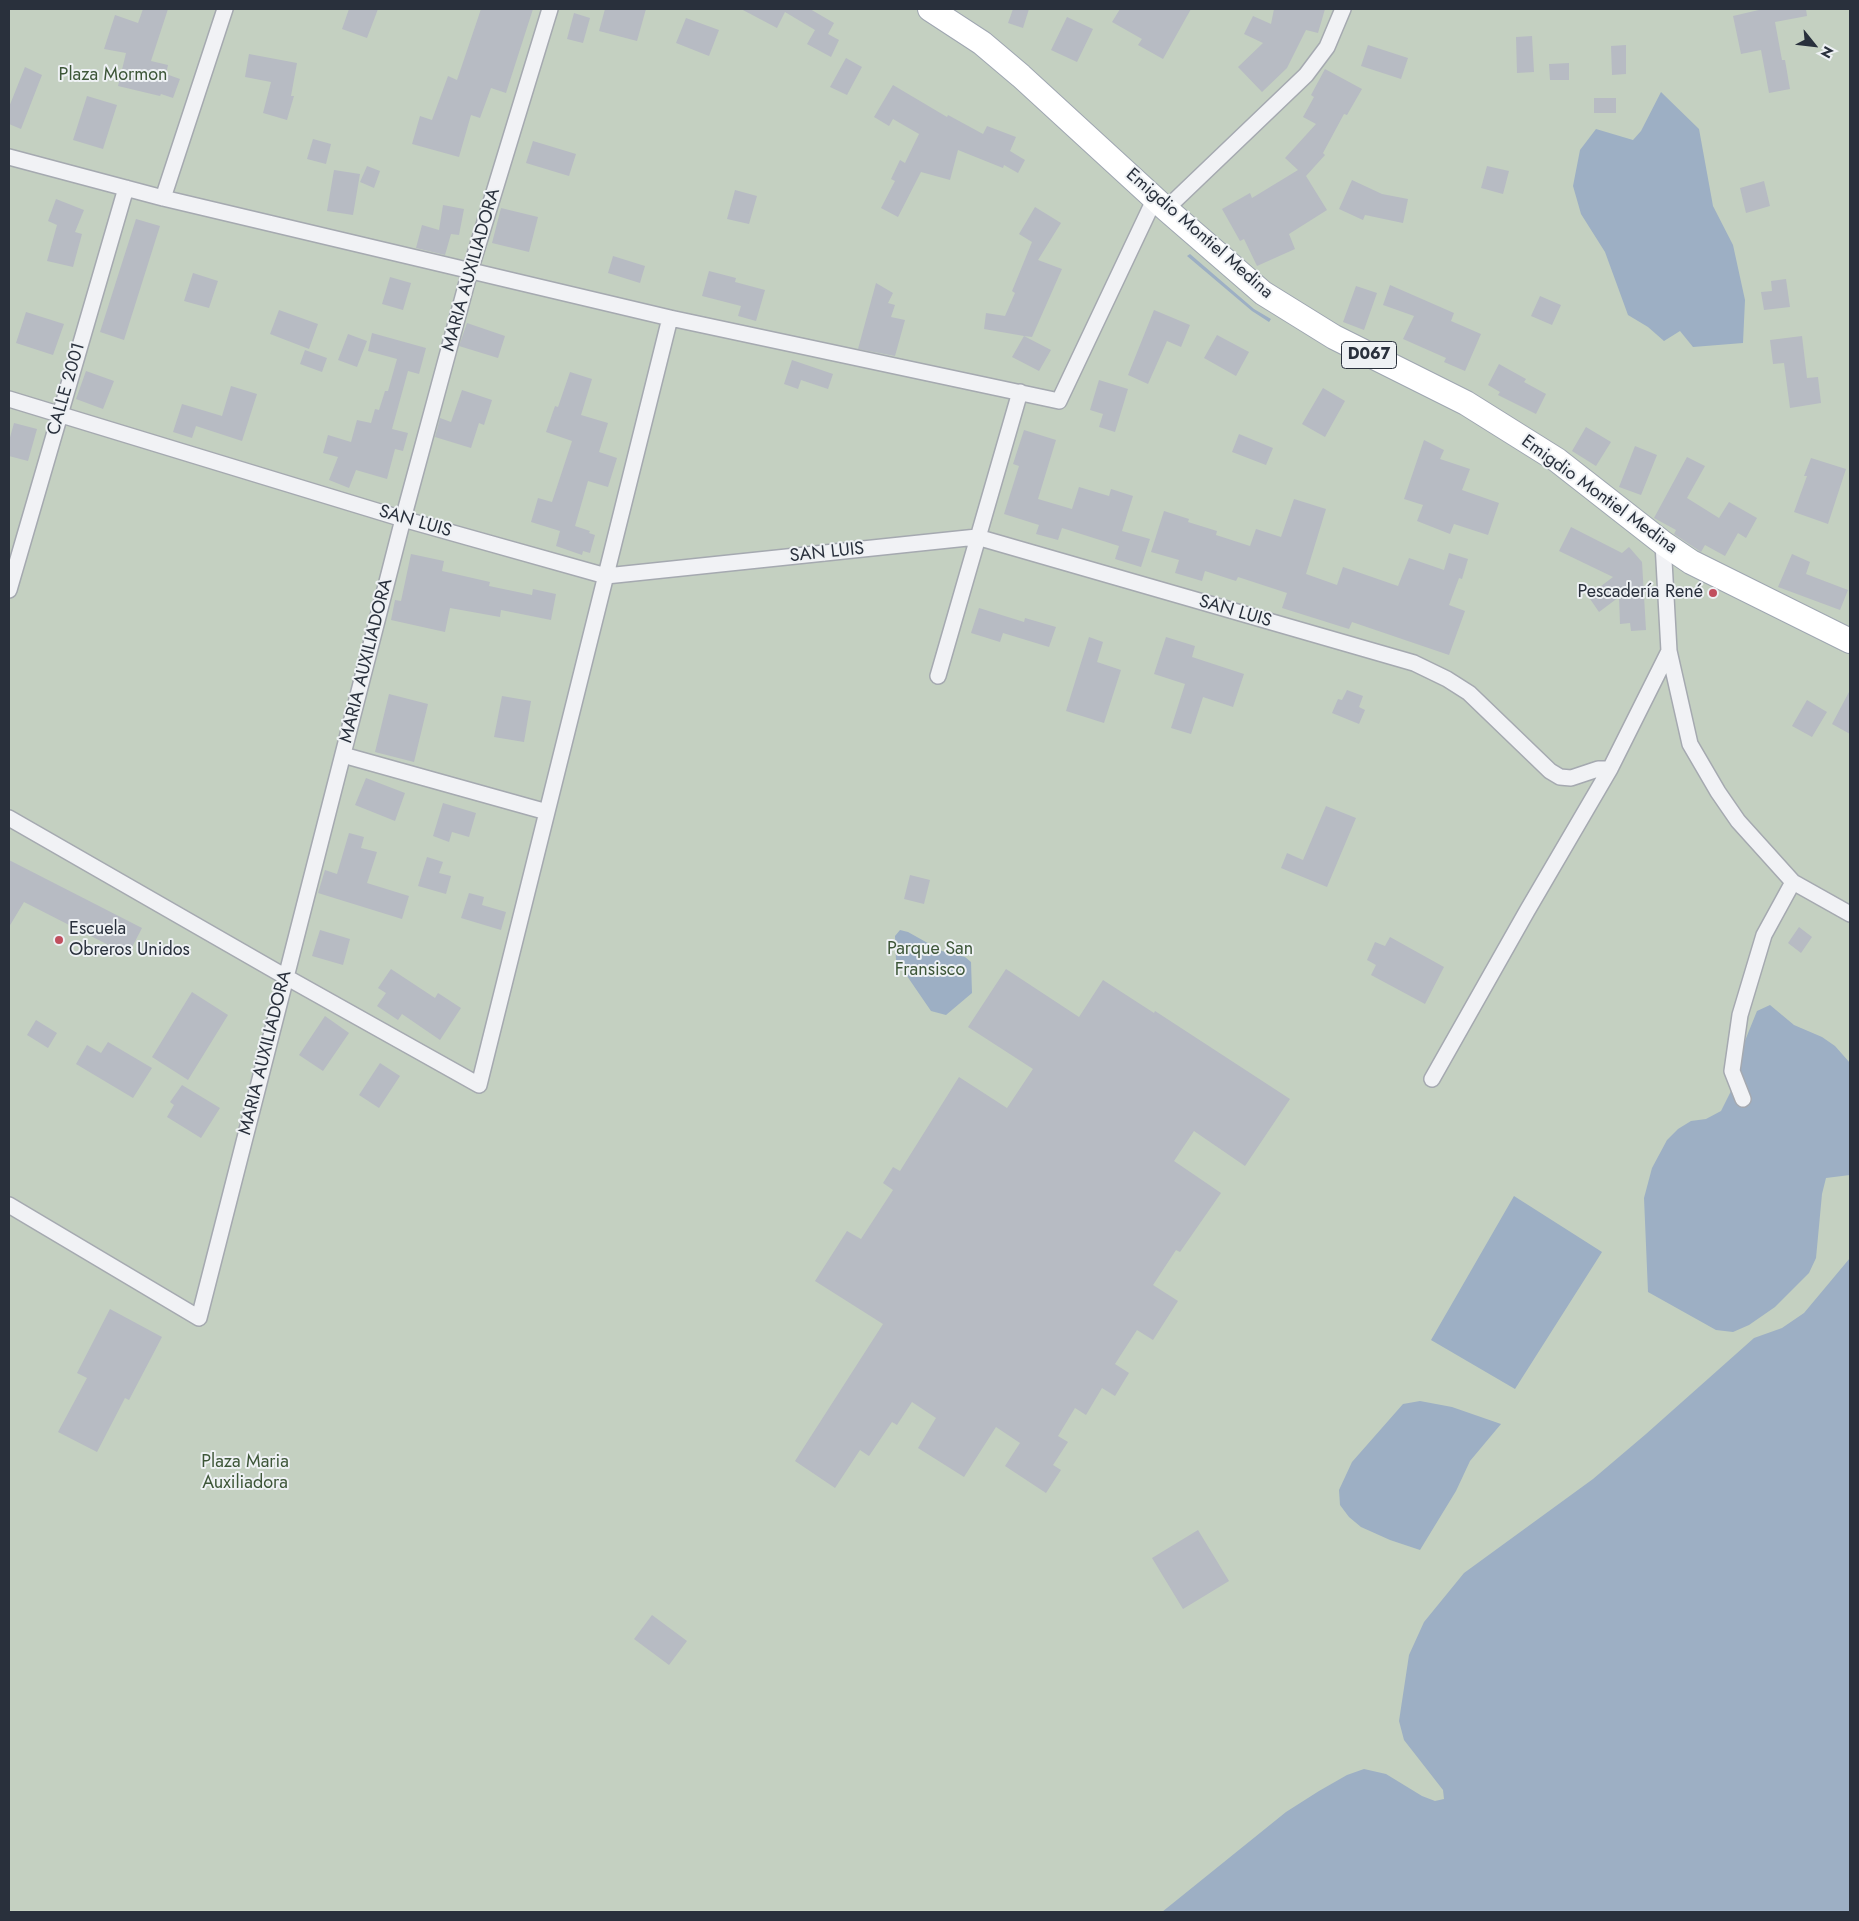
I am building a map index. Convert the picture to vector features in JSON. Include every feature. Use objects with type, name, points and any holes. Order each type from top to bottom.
[{"type":"main road","name":"Emigdio Montiel Medina","points":[[930,9],[982,44],[1021,76],[1160,203],[1263,293],[1334,337],[1483,413],[1557,460],[1663,543],[1691,562],[1850,641]]},
{"type":"street","points":[[163,198],[225,9]]},
{"type":"street","name":"MARIA AUXILIADORA","points":[[9,1204],[199,1318],[403,519],[470,270],[550,9]]},
{"type":"street","points":[[9,157],[163,198],[1018,399],[1059,400],[1160,203],[1306,75],[1327,47],[1343,9]]},
{"type":"street","name":"CALLE 2001","points":[[9,590],[126,188]]},
{"type":"street","points":[[9,818],[479,1085],[670,318]]},
{"type":"street","name":"SAN LUIS","points":[[9,399],[403,519],[606,576],[977,537],[1414,663],[1447,679],[1469,693],[1550,771],[1560,778],[1571,778],[1598,769],[1610,769]]},
{"type":"street","points":[[938,676],[1018,399]]},
{"type":"street","points":[[1663,543],[1669,651],[1690,744],[1718,792],[1738,821],[1793,882],[1850,914]]},
{"type":"street","points":[[1432,1079],[1610,769],[1669,651]]},
{"type":"street","points":[[343,755],[547,812]]},
{"type":"street","points":[[1743,1099],[1732,1071],[1740,1015],[1764,935],[1793,882]]},
{"type":"green space","name":"Parque San Fransisco","points":[[9,9],[1850,9],[1850,1775],[1804,1912],[9,1912]]},
{"type":"water","points":[[1661,92],[1699,129],[1713,206],[1733,245],[1745,300],[1743,343],[1693,347],[1680,331],[1664,341],[1648,327],[1628,315],[1605,252],[1581,214],[1573,186],[1580,150],[1596,129],[1633,140],[1641,131]]},
{"type":"water","points":[[1190,254],[1254,309],[1271,319],[1269,322],[1252,311],[1187,256]]},
{"type":"water","points":[[900,930],[908,932],[942,951],[965,957],[971,962],[972,993],[946,1015],[931,1011],[896,960],[895,936]]},
{"type":"water","points":[[1770,1005],[1794,1025],[1822,1037],[1835,1046],[1850,1063],[1850,1175],[1826,1178],[1822,1194],[1816,1258],[1809,1273],[1775,1307],[1749,1325],[1733,1332],[1716,1330],[1648,1292],[1644,1198],[1652,1168],[1667,1140],[1678,1129],[1691,1121],[1706,1119],[1721,1111],[1735,1083],[1740,1053],[1757,1011]]},
{"type":"water","points":[[1514,1196],[1602,1252],[1515,1389],[1431,1340]]},
{"type":"water","points":[[1850,1258],[1850,1912],[1162,1912],[1286,1812],[1347,1775],[1364,1769],[1386,1774],[1422,1796],[1435,1801],[1444,1799],[1443,1790],[1404,1740],[1399,1721],[1409,1655],[1424,1622],[1464,1573],[1593,1479],[1754,1338],[1782,1328],[1804,1313]]},
{"type":"water","points":[[1420,1401],[1452,1407],[1501,1424],[1470,1461],[1456,1491],[1420,1550],[1390,1540],[1361,1527],[1349,1517],[1340,1505],[1339,1490],[1352,1462],[1403,1404]]},
{"type":"building","points":[[143,9],[168,9],[151,61],[168,65],[166,74],[180,79],[173,98],[118,86],[126,53],[104,49],[115,15],[138,23]]},
{"type":"building","points":[[349,9],[378,9],[367,38],[342,29]]},
{"type":"building","points":[[481,9],[533,9],[506,93],[491,88],[480,118],[471,115],[459,157],[412,144],[420,116],[432,120],[448,76],[457,80]]},
{"type":"building","points":[[605,9],[646,9],[637,41],[599,31]]},
{"type":"building","points":[[741,9],[810,9],[834,23],[828,34],[839,40],[831,57],[807,44],[815,30],[785,12],[777,28]]},
{"type":"building","points":[[1013,9],[1029,9],[1023,28],[1008,23]]},
{"type":"building","points":[[1120,9],[1191,9],[1163,59],[1138,45],[1142,39],[1112,22]]},
{"type":"building","points":[[1274,9],[1325,9],[1318,33],[1306,30],[1287,68],[1262,92],[1238,67],[1263,43],[1244,34],[1253,16],[1271,24]]},
{"type":"building","points":[[1763,9],[1806,9],[1807,16],[1775,22],[1790,89],[1769,93],[1761,50],[1741,54],[1733,16]]},
{"type":"building","points":[[574,13],[590,18],[583,43],[567,39]]},
{"type":"building","points":[[1067,17],[1093,29],[1077,62],[1051,50]]},
{"type":"building","points":[[686,18],[719,30],[709,56],[676,43]]},
{"type":"building","points":[[1532,36],[1534,72],[1517,73],[1516,37]]},
{"type":"building","points":[[1368,45],[1408,58],[1401,79],[1361,66]]},
{"type":"building","points":[[1626,45],[1626,74],[1612,75],[1611,46]]},
{"type":"building","points":[[249,54],[297,63],[291,96],[294,96],[287,120],[263,113],[271,82],[245,77]]},
{"type":"building","points":[[846,58],[862,67],[847,95],[830,87]]},
{"type":"building","points":[[1569,63],[1569,80],[1550,80],[1549,64]]},
{"type":"building","points":[[25,67],[42,75],[21,129],[9,124],[9,107]]},
{"type":"building","points":[[1325,69],[1362,89],[1347,115],[1344,114],[1323,153],[1325,155],[1306,176],[1327,210],[1289,234],[1295,249],[1257,266],[1244,239],[1240,241],[1222,209],[1250,193],[1252,198],[1298,170],[1285,158],[1316,124],[1303,117],[1314,97],[1311,95]]},
{"type":"building","points":[[893,85],[947,117],[948,115],[983,134],[987,126],[1016,137],[1010,151],[1025,160],[1018,173],[1004,165],[1003,168],[958,150],[950,180],[921,172],[898,217],[881,208],[895,181],[891,179],[900,160],[905,163],[919,134],[893,119],[889,126],[874,117]]},
{"type":"building","points":[[87,96],[117,105],[103,149],[73,140]]},
{"type":"building","points":[[1594,98],[1616,98],[1616,113],[1594,113]]},
{"type":"building","points":[[313,139],[331,144],[326,164],[307,159]]},
{"type":"building","points":[[533,141],[576,154],[569,176],[526,163]]},
{"type":"building","points":[[367,166],[380,171],[374,188],[360,182]]},
{"type":"building","points":[[1487,166],[1509,171],[1503,194],[1481,188]]},
{"type":"building","points":[[334,170],[360,174],[353,215],[327,211]]},
{"type":"building","points":[[1352,180],[1382,194],[1408,199],[1403,223],[1365,215],[1363,220],[1339,209]]},
{"type":"building","points":[[1764,181],[1770,206],[1746,213],[1740,188]]},
{"type":"building","points":[[735,190],[757,196],[749,224],[727,219]]},
{"type":"building","points":[[56,199],[84,210],[75,232],[82,234],[73,267],[47,261],[57,225],[48,221]]},
{"type":"building","points":[[443,205],[464,209],[459,235],[451,234],[445,255],[416,248],[422,225],[439,230]]},
{"type":"building","points":[[1035,207],[1061,223],[1038,260],[1062,269],[1032,337],[984,329],[986,313],[1005,316],[1015,293],[1012,291],[1032,242],[1019,234]]},
{"type":"building","points":[[501,208],[538,217],[529,252],[492,243]]},
{"type":"building","points":[[136,219],[160,226],[124,340],[100,332]]},
{"type":"building","points":[[613,256],[645,266],[640,283],[608,273]]},
{"type":"building","points":[[709,271],[736,278],[735,282],[765,290],[756,321],[738,316],[741,306],[702,296]]},
{"type":"building","points":[[193,273],[218,281],[209,308],[184,301]]},
{"type":"building","points":[[390,277],[411,283],[403,310],[382,304]]},
{"type":"building","points":[[1786,279],[1790,307],[1764,310],[1761,292],[1772,291],[1771,281]]},
{"type":"building","points":[[876,283],[893,293],[888,303],[895,305],[891,317],[905,320],[895,356],[858,349]]},
{"type":"building","points":[[1390,285],[1454,313],[1451,321],[1481,334],[1465,371],[1444,362],[1446,358],[1403,339],[1414,316],[1383,305]]},
{"type":"building","points":[[1356,286],[1377,293],[1364,330],[1343,322]]},
{"type":"building","points":[[1540,296],[1561,305],[1552,325],[1531,316]]},
{"type":"building","points":[[279,310],[318,324],[309,349],[270,334]]},
{"type":"building","points":[[1154,310],[1190,325],[1181,347],[1167,341],[1148,384],[1128,375]]},
{"type":"building","points":[[26,312],[64,324],[53,355],[16,343]]},
{"type":"building","points":[[467,323],[505,336],[498,358],[459,346]]},
{"type":"building","points":[[372,333],[426,348],[419,374],[408,371],[392,429],[408,433],[403,451],[395,449],[387,479],[356,470],[349,488],[329,480],[338,457],[323,453],[328,435],[351,442],[357,420],[371,423],[375,409],[379,410],[385,391],[388,391],[397,359],[368,351]]},
{"type":"building","points":[[348,334],[367,341],[357,367],[338,360]]},
{"type":"building","points":[[1217,335],[1249,352],[1236,376],[1204,358]]},
{"type":"building","points":[[1024,336],[1051,350],[1039,371],[1012,357]]},
{"type":"building","points":[[1802,336],[1807,378],[1818,377],[1821,403],[1790,408],[1784,363],[1773,364],[1770,340]]},
{"type":"building","points":[[305,350],[327,358],[322,372],[300,364]]},
{"type":"building","points":[[792,360],[833,374],[828,389],[801,380],[798,389],[784,384]]},
{"type":"building","points":[[1499,364],[1526,379],[1524,382],[1546,394],[1536,414],[1498,395],[1500,392],[1488,385]]},
{"type":"building","points":[[86,371],[114,381],[103,409],[76,399]]},
{"type":"building","points":[[570,372],[592,379],[581,415],[608,423],[599,452],[617,458],[608,487],[588,481],[575,526],[590,531],[589,533],[595,535],[590,553],[583,551],[582,555],[556,546],[560,531],[531,522],[538,498],[552,502],[572,441],[546,432],[555,406],[558,407]]},
{"type":"building","points":[[1099,380],[1128,389],[1115,432],[1099,427],[1103,414],[1090,410]]},
{"type":"building","points":[[231,386],[257,394],[242,441],[196,426],[192,438],[173,432],[182,404],[222,416]]},
{"type":"building","points":[[1323,388],[1345,401],[1325,437],[1302,424]]},
{"type":"building","points":[[462,390],[492,400],[484,425],[479,423],[471,448],[435,437],[440,418],[451,422]]},
{"type":"building","points":[[14,423],[37,429],[28,461],[9,456],[9,441]]},
{"type":"building","points":[[1586,427],[1611,442],[1596,466],[1572,451]]},
{"type":"building","points":[[1024,430],[1056,440],[1038,499],[1072,509],[1079,487],[1109,496],[1111,489],[1133,496],[1122,531],[1150,539],[1141,567],[1115,559],[1119,546],[1062,528],[1058,540],[1036,534],[1039,525],[1004,514],[1019,466],[1013,464]]},
{"type":"building","points":[[1239,434],[1273,448],[1266,465],[1232,452]]},
{"type":"building","points":[[1424,440],[1444,450],[1440,459],[1470,469],[1462,490],[1499,503],[1488,535],[1454,524],[1450,534],[1417,521],[1423,505],[1404,499]]},
{"type":"building","points":[[1635,446],[1657,455],[1641,495],[1619,487]]},
{"type":"building","points":[[1687,457],[1705,466],[1687,498],[1719,518],[1729,502],[1757,518],[1746,538],[1738,533],[1725,556],[1705,545],[1701,552],[1674,534],[1676,530],[1654,518]]},
{"type":"building","points":[[1811,458],[1846,469],[1828,524],[1794,512],[1807,476],[1804,476]]},
{"type":"building","points":[[1294,499],[1326,509],[1306,574],[1337,585],[1343,567],[1398,586],[1409,558],[1444,570],[1449,553],[1468,559],[1462,579],[1459,578],[1449,605],[1465,611],[1449,655],[1352,622],[1349,629],[1282,608],[1287,593],[1238,577],[1236,581],[1205,571],[1202,581],[1175,573],[1179,560],[1151,552],[1164,511],[1189,519],[1188,522],[1217,531],[1216,535],[1250,546],[1256,529],[1281,537]]},
{"type":"building","points":[[1571,527],[1622,553],[1629,547],[1642,562],[1646,630],[1631,631],[1630,623],[1620,624],[1619,597],[1599,612],[1588,596],[1613,577],[1559,551]]},
{"type":"building","points":[[411,554],[444,561],[442,571],[490,582],[489,586],[532,595],[533,589],[556,594],[551,620],[501,610],[500,617],[450,608],[445,632],[391,620],[395,600],[401,601]]},
{"type":"building","points":[[1792,554],[1810,562],[1806,574],[1848,590],[1840,610],[1778,587]]},
{"type":"building","points":[[979,608],[1024,622],[1025,618],[1056,627],[1049,647],[1003,633],[1000,642],[971,633]]},
{"type":"building","points":[[1089,637],[1103,642],[1097,662],[1121,670],[1104,723],[1066,711]]},
{"type":"building","points":[[1166,637],[1195,646],[1192,657],[1244,674],[1233,707],[1203,697],[1191,734],[1171,728],[1185,684],[1154,674]]},
{"type":"building","points":[[1347,690],[1363,696],[1359,707],[1365,710],[1359,724],[1332,713],[1338,699],[1342,700]]},
{"type":"building","points":[[1850,690],[1850,734],[1832,724]]},
{"type":"building","points":[[389,694],[428,704],[414,762],[375,752]]},
{"type":"building","points":[[502,696],[531,701],[524,742],[494,737]]},
{"type":"building","points":[[1807,700],[1827,712],[1812,737],[1792,726]]},
{"type":"building","points":[[366,778],[405,793],[395,821],[355,805]]},
{"type":"building","points":[[443,803],[476,813],[469,837],[452,832],[449,842],[433,836]]},
{"type":"building","points":[[1326,806],[1356,818],[1327,887],[1281,868],[1287,853],[1303,860]]},
{"type":"building","points":[[349,833],[364,837],[361,848],[377,852],[367,883],[409,896],[402,919],[318,893],[325,870],[337,874]]},
{"type":"building","points":[[427,857],[443,862],[439,873],[451,876],[446,894],[418,886]]},
{"type":"building","points":[[9,860],[142,928],[128,955],[24,902],[9,927]]},
{"type":"building","points":[[910,875],[930,880],[924,904],[904,899]]},
{"type":"building","points":[[469,893],[484,897],[482,905],[506,912],[501,930],[461,918]]},
{"type":"building","points":[[1799,927],[1812,937],[1801,953],[1788,943]]},
{"type":"building","points":[[320,930],[350,939],[343,965],[312,956]]},
{"type":"building","points":[[1390,937],[1444,967],[1425,1004],[1371,975],[1376,965],[1367,960],[1375,942],[1385,946]]},
{"type":"building","points":[[391,969],[435,998],[438,993],[461,1008],[440,1040],[402,1014],[398,1020],[377,1006],[386,993],[378,988]]},
{"type":"building","points":[[1006,969],[1079,1017],[1103,980],[1154,1013],[1155,1011],[1290,1099],[1245,1166],[1194,1131],[1174,1161],[1221,1193],[1180,1252],[1176,1250],[1153,1285],[1178,1301],[1153,1340],[1137,1330],[1115,1364],[1129,1373],[1115,1396],[1102,1388],[1086,1415],[1075,1408],[1058,1436],[1068,1442],[1053,1465],[1061,1470],[1046,1493],[1005,1466],[1020,1443],[996,1427],[964,1477],[918,1448],[936,1418],[912,1402],[897,1425],[892,1422],[869,1456],[860,1450],[835,1488],[795,1461],[883,1324],[815,1281],[847,1231],[861,1239],[893,1190],[883,1183],[893,1167],[900,1171],[959,1077],[1007,1108],[1033,1069],[968,1027]]},
{"type":"building","points":[[192,992],[228,1015],[188,1080],[152,1057]]},
{"type":"building","points":[[325,1016],[349,1033],[323,1071],[299,1055]]},
{"type":"building","points":[[36,1020],[57,1033],[48,1048],[27,1035]]},
{"type":"building","points":[[108,1042],[152,1068],[133,1098],[76,1064],[87,1045],[101,1053]]},
{"type":"building","points":[[380,1063],[400,1076],[379,1108],[359,1095]]},
{"type":"building","points":[[182,1085],[220,1108],[201,1138],[167,1117],[174,1105],[170,1102]]},
{"type":"building","points":[[110,1309],[162,1337],[129,1400],[125,1398],[97,1452],[58,1432],[87,1378],[77,1373]]},
{"type":"building","points":[[1198,1530],[1229,1581],[1183,1609],[1152,1558]]},
{"type":"building","points":[[652,1615],[687,1641],[669,1665],[634,1639]]},
{"type":"place","name":"Pescadería René","points":[[1713,593]]},
{"type":"place","name":"Escuela Obreros Unidos","points":[[59,940]]},
{"type":"park label","name":"Plaza Mormon","points":[[113,76]]},
{"type":"park label","name":"Plaza Maria Auxiliadora","points":[[245,1474]]}]
